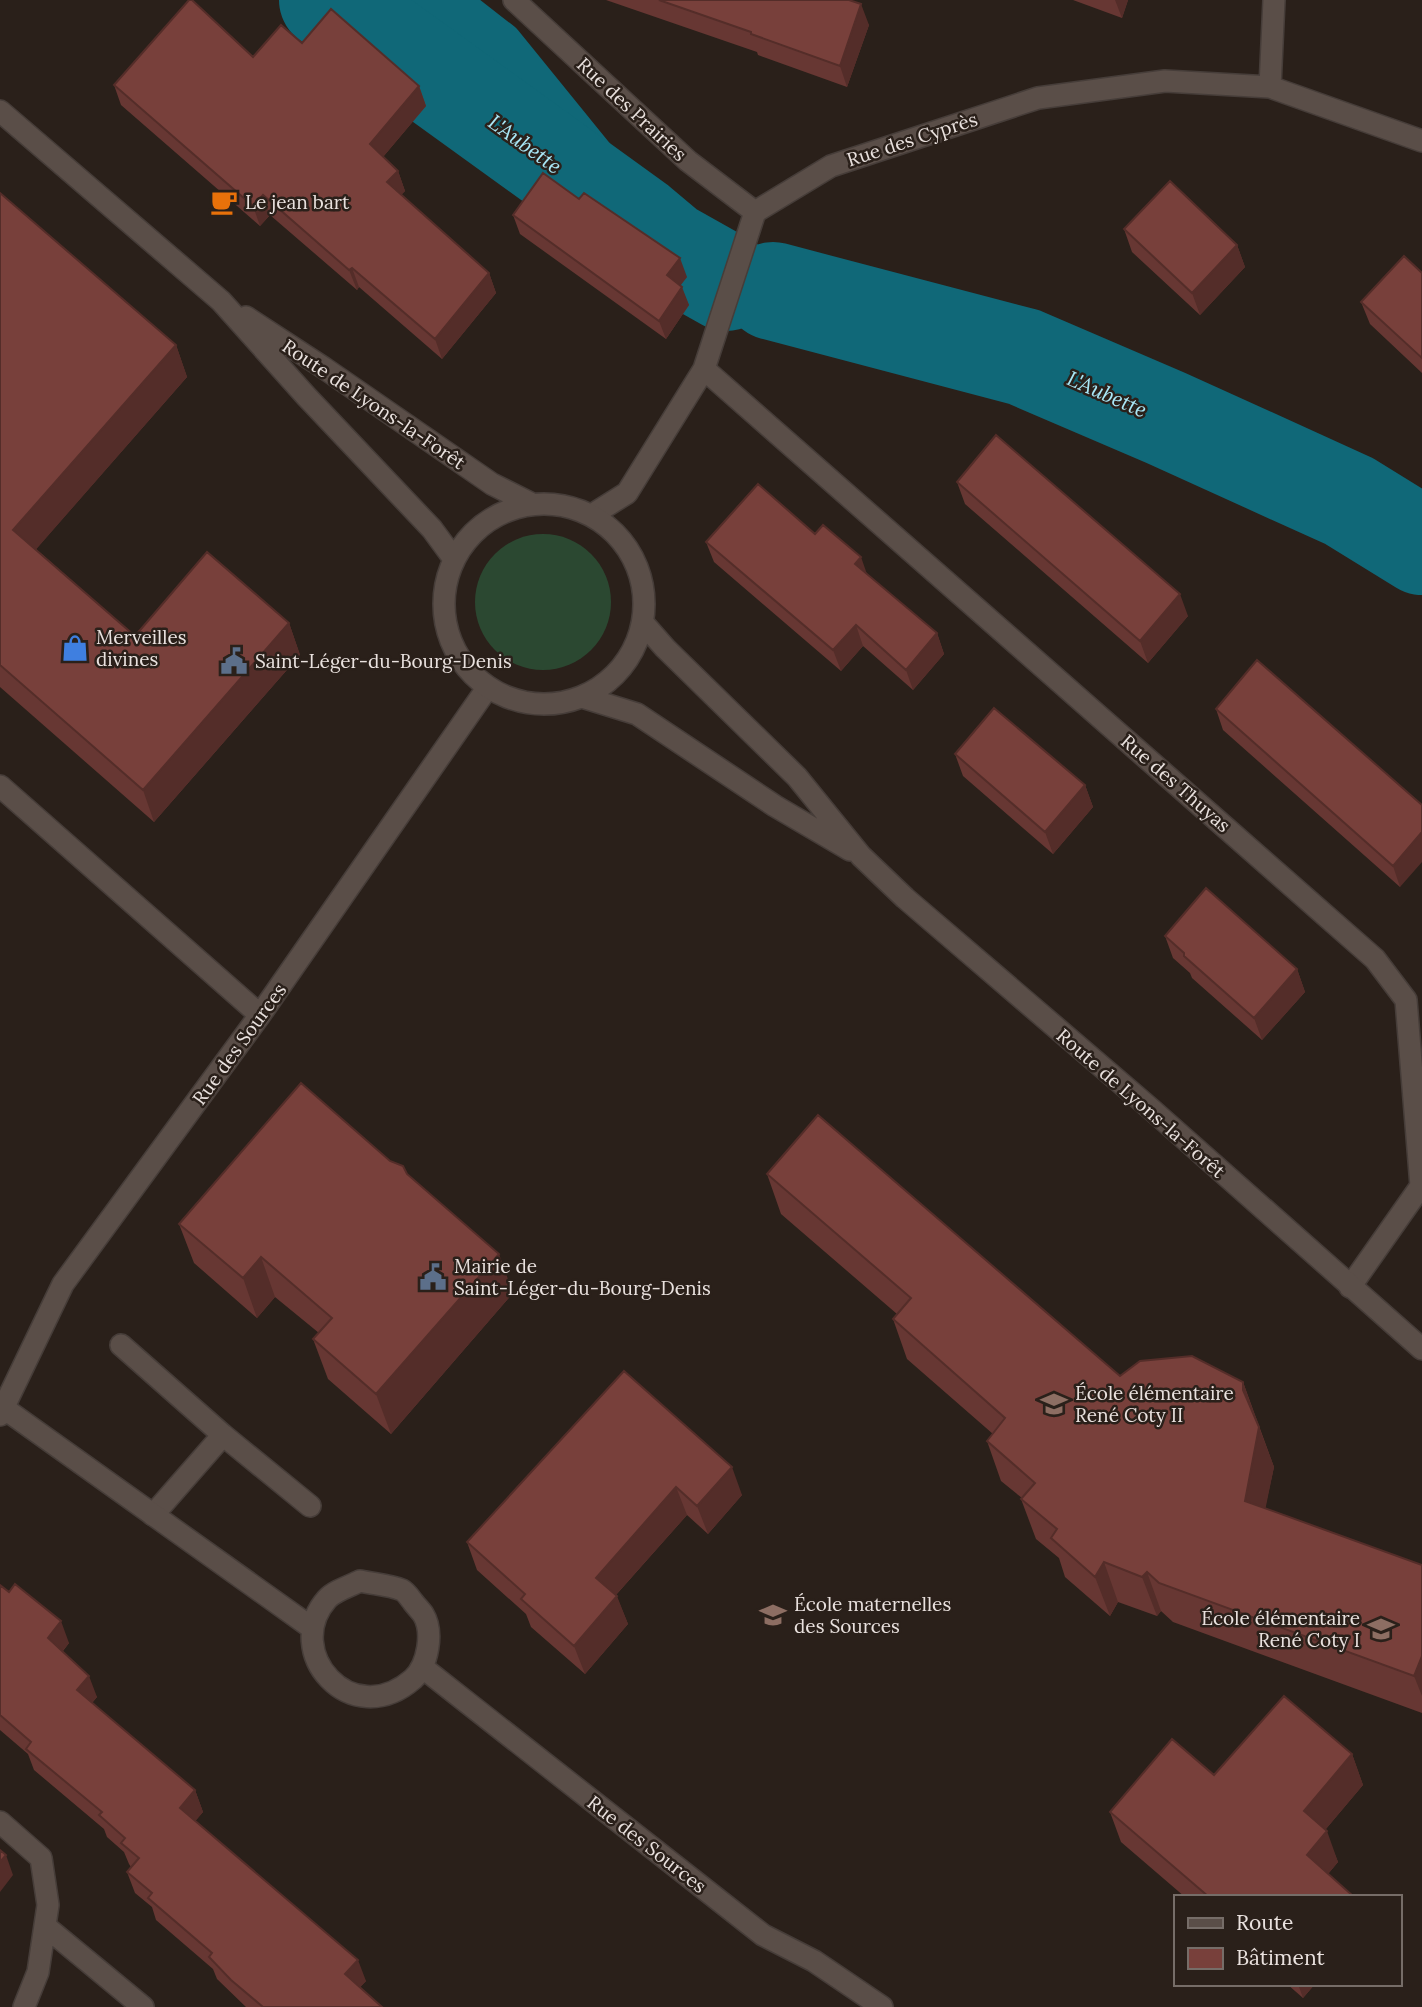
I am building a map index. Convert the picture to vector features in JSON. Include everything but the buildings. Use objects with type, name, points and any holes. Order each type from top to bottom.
[{"type":"street","name":"Rue des Prairies","points":[[514,0],[688,161],[755,212]]},
{"type":"street","points":[[1270,87],[1274,0]]},
{"type":"street","name":"Rue des Cyprès","points":[[755,212],[831,166],[1038,98],[1165,81],[1270,87],[1422,141]]},
{"type":"street","name":"Route de Lyons-la-Forêt","points":[[0,111],[221,301],[306,396],[432,529],[454,559]]},
{"type":"street","points":[[592,515],[627,493],[704,369],[755,212]]},
{"type":"street","name":"Route de Lyons-la-Forêt","points":[[221,301],[324,368],[492,484],[530,503]]},
{"type":"street","name":"Rue des Thuyas","points":[[704,369],[1375,959],[1406,1000],[1421,1185],[1350,1287]]},
{"type":"street","points":[[530,503],[562,505],[592,515],[606,523],[617,534],[635,559],[644,589],[643,623],[636,647],[622,668],[604,685],[582,697],[553,704],[526,703],[488,687],[463,663],[447,631],[444,594],[447,576],[464,542],[493,516],[530,503]]},
{"type":"street","name":"Route de Lyons-la-Forêt","points":[[643,623],[665,648],[797,776],[861,856],[905,898],[1151,1109],[1422,1349]]},
{"type":"street","name":"Rue des Sources","points":[[312,1628],[2,1412],[63,1284],[260,1015],[488,687]]},
{"type":"street","name":"Route de Lyons-la-Forêt","points":[[582,697],[637,714],[775,806],[861,856]]},
{"type":"street","points":[[0,786],[260,1015]]},
{"type":"street","points":[[121,1345],[223,1435],[310,1506]]},
{"type":"street","points":[[153,1515],[223,1435]]},
{"type":"street","points":[[360,1581],[404,1591],[425,1616],[429,1643],[422,1667],[414,1678],[388,1695],[362,1697],[339,1689],[317,1664],[312,1628],[328,1598],[360,1581]]},
{"type":"street","name":"Rue des Sources","points":[[422,1667],[763,1935],[814,1961],[883,2007]]},
{"type":"street","points":[[0,1822],[41,1858],[48,1905],[38,1972],[24,2007]]},
{"type":"street","points":[[45,1926],[143,2007]]},
{"type":"green space","points":[[543,534],[569,539],[591,554],[606,576],[611,602],[606,628],[591,650],[569,665],[543,670],[517,665],[495,650],[480,628],[475,602],[480,576],[495,554],[517,539]]},
{"type":"waterway","name":"L'Aubette","points":[[328,0],[638,224],[669,250],[726,282]]},
{"type":"waterway","points":[[433,0],[496,49],[638,224]]},
{"type":"waterway","name":"L'Aubette","points":[[773,291],[1024,357],[1349,501],[1422,546]]},
{"type":"place","name":"Le jean bart","points":[[224,202]]},
{"type":"place","name":"Merveilles divines","points":[[75,648]]},
{"type":"place","name":"Saint-Léger-du-Bourg-Denis","points":[[234,661]]},
{"type":"place","name":"Mairie de Saint-Léger-du-Bourg-Denis","points":[[433,1277]]},
{"type":"place","name":"École élémentaire René Coty II","points":[[1054,1404]]},
{"type":"place","name":"École maternelles des Sources","points":[[773,1615]]},
{"type":"place","name":"École élémentaire René Coty I","points":[[1381,1629]]}]
